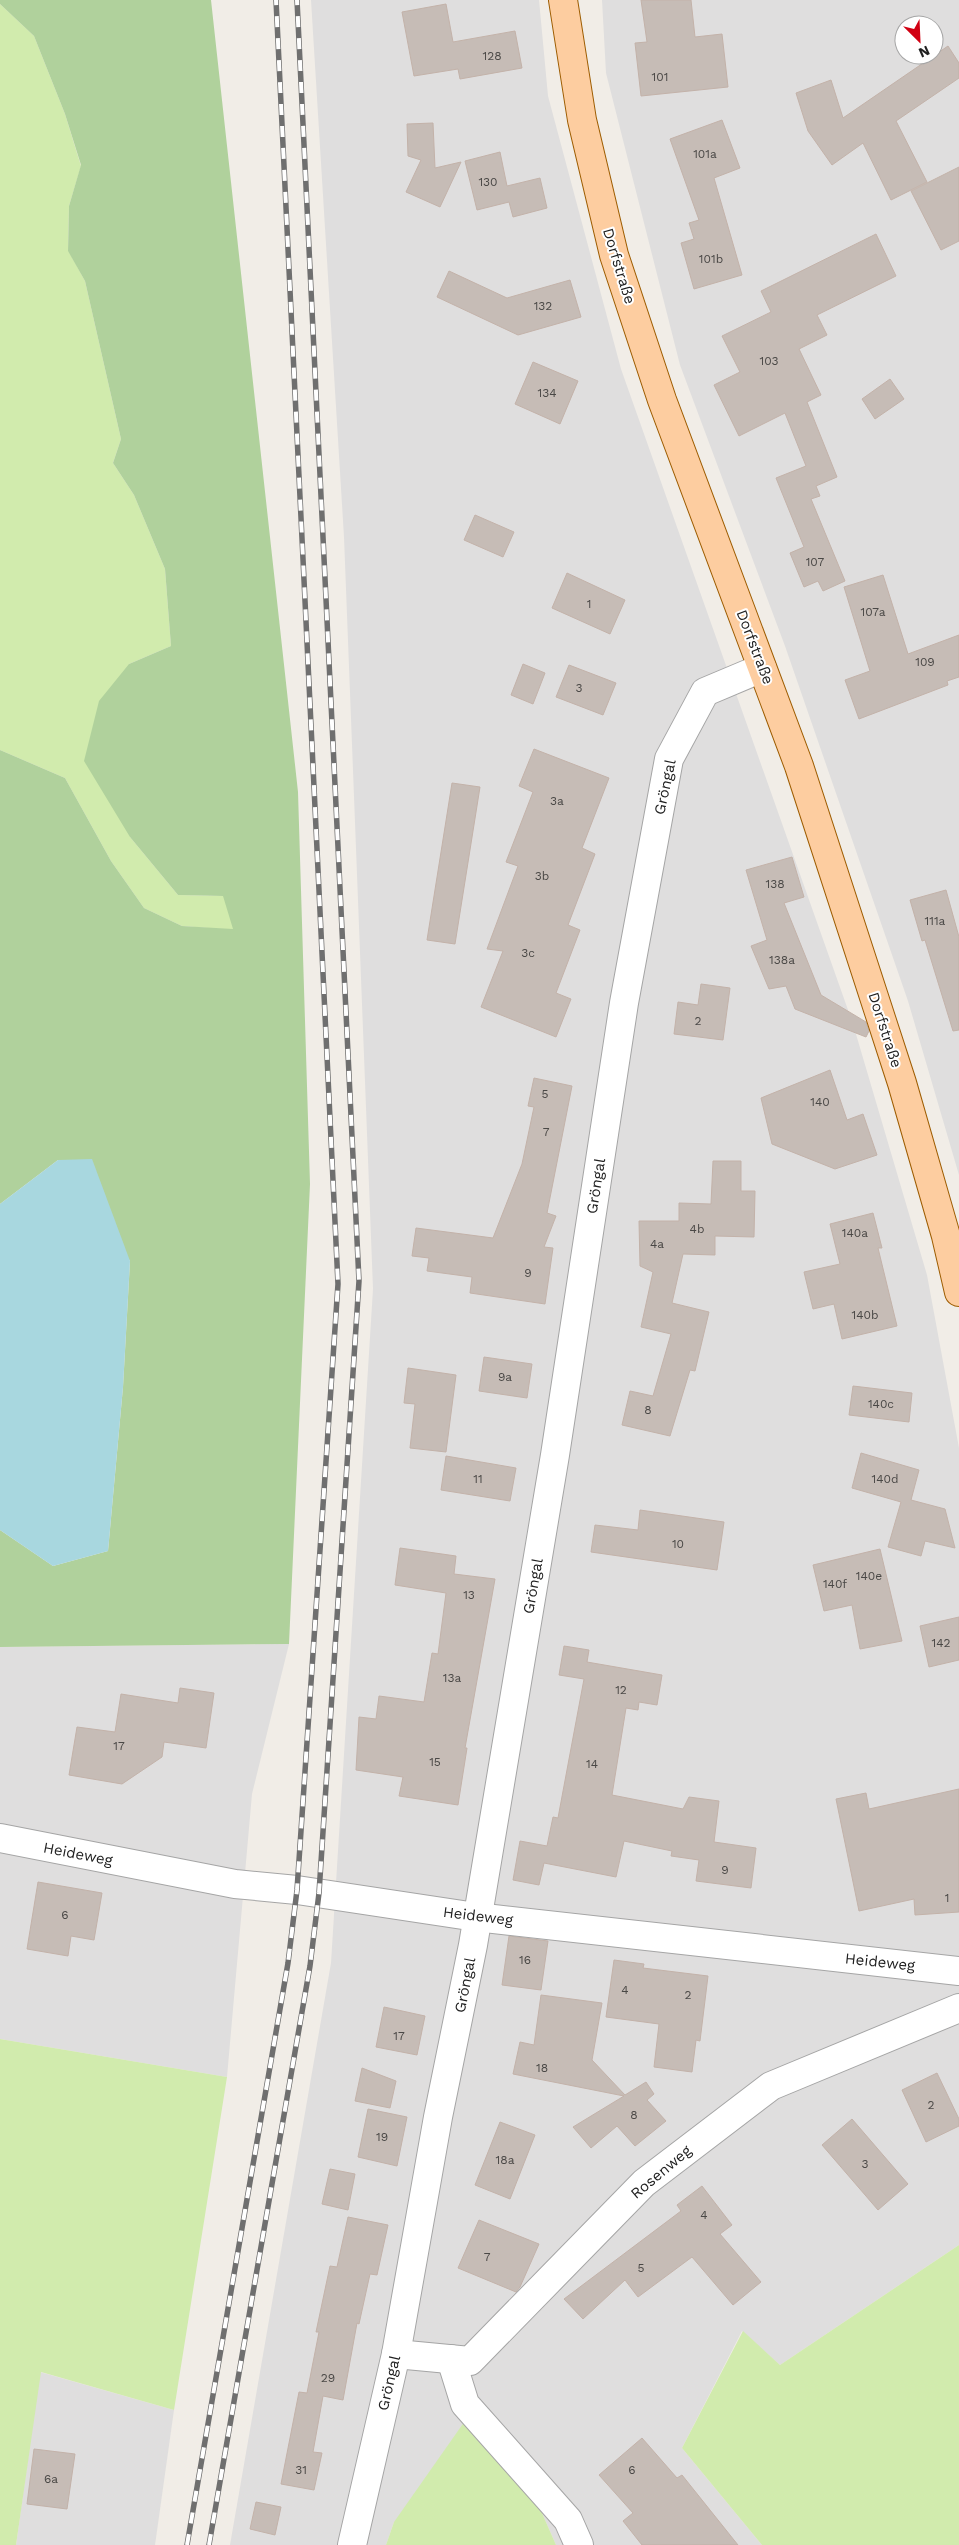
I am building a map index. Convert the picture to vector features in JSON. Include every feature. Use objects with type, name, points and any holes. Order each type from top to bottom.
[{"type":"main road","name":"Dorfstraße","points":[[563,0],[582,120],[614,254],[662,400],[799,766],[902,1084],[946,1236],[959,1292]]},
{"type":"street","name":"Gröngal","points":[[352,2545],[396,2354],[438,2117],[473,1944],[476,1917],[555,1455],[624,1003],[669,759],[704,692],[762,668]]},
{"type":"street","name":"Heideweg","points":[[0,1838],[229,1883],[297,1890],[476,1917],[959,1971]]},
{"type":"street","name":"Rosenweg","points":[[396,2354],[470,2361],[644,2183],[771,2086],[959,2008]]},
{"type":"street","points":[[451,2359],[465,2404],[568,2520],[579,2545]]},
{"type":"shaded area","points":[[311,0],[539,0],[548,96],[621,369],[853,1024],[927,1275],[959,1448],[959,2245],[780,2365],[742,2331],[682,2448],[762,2545],[556,2545],[535,2497],[394,2522],[386,2545],[230,2545],[331,1963],[373,1289],[344,537]]},
{"type":"shaded area","points":[[602,0],[959,0],[959,1175],[908,1001],[785,646],[680,365],[606,73]]},
{"type":"shaded area","points":[[289,1644],[252,1794],[227,2077],[0,2039],[0,1647]]},
{"type":"shaded area","points":[[40,2372],[174,2410],[155,2545],[16,2545]]},
{"type":"green space","points":[[0,0],[211,0],[298,792],[310,1184],[289,1644],[0,1647],[0,1530],[53,1566],[108,1551],[123,1387],[130,1261],[58,1160],[0,1204],[0,750],[65,778],[111,861],[144,908],[182,926],[233,929],[223,896],[178,895],[130,837],[84,761],[99,701],[129,664],[171,646],[165,569],[134,495],[113,463],[121,439],[85,281],[68,251],[69,206],[81,165],[65,114],[34,36],[0,4]]},
{"type":"green space","points":[[0,4],[34,36],[65,114],[81,166],[69,206],[68,250],[85,281],[121,439],[113,463],[134,495],[165,569],[171,646],[129,664],[130,837],[178,895],[224,896],[234,930],[182,926],[144,908],[111,861],[65,778],[0,750]]},
{"type":"green space","points":[[0,2039],[227,2077],[174,2410],[41,2372],[16,2545],[0,2545]]},
{"type":"green space","points":[[959,2245],[959,2545],[762,2545],[682,2448],[743,2331],[780,2365]]},
{"type":"green space","points":[[467,2418],[535,2497],[556,2545],[386,2545],[394,2522]]},
{"type":"water","points":[[92,1159],[130,1261],[123,1387],[108,1551],[53,1566],[0,1530],[0,1204],[58,1160]]},
{"type":"building","points":[[641,0],[691,0],[695,37],[722,34],[728,87],[641,96],[635,43],[647,42]]},
{"type":"building","points":[[446,4],[453,42],[515,31],[522,68],[460,79],[458,69],[414,76],[402,12]]},
{"type":"building","points":[[948,46],[959,63],[959,78],[896,121],[927,182],[891,200],[863,143],[832,165],[808,131],[796,93],[831,80],[843,118],[920,65],[944,65],[944,49]]},
{"type":"building","points":[[722,120],[740,168],[714,178],[742,275],[694,289],[681,243],[694,239],[689,223],[699,220],[670,139]]},
{"type":"building","points":[[433,123],[435,168],[461,162],[440,207],[406,192],[421,160],[408,156],[407,124]]},
{"type":"building","points":[[500,152],[507,186],[540,178],[547,208],[513,217],[509,202],[477,210],[465,161]]},
{"type":"building","points":[[959,167],[959,241],[941,250],[911,191]]},
{"type":"building","points":[[876,234],[896,276],[817,315],[827,335],[799,349],[821,395],[807,402],[837,477],[816,486],[820,496],[811,499],[845,581],[823,591],[818,581],[804,587],[790,553],[804,547],[776,478],[806,466],[785,413],[739,436],[714,385],[740,372],[722,336],[771,312],[761,291]]},
{"type":"building","points":[[449,271],[507,298],[570,280],[581,317],[518,335],[437,297]]},
{"type":"building","points":[[533,362],[578,381],[560,424],[515,404]]},
{"type":"building","points":[[890,379],[904,399],[875,419],[862,399]]},
{"type":"building","points":[[475,515],[514,532],[503,557],[464,540]]},
{"type":"building","points":[[567,573],[625,600],[610,634],[552,608]]},
{"type":"building","points":[[883,575],[908,654],[959,635],[959,677],[947,681],[948,685],[859,719],[845,680],[870,671],[844,587]]},
{"type":"building","points":[[523,664],[545,673],[533,704],[511,695]]},
{"type":"building","points":[[569,665],[616,683],[603,715],[556,697]]},
{"type":"building","points":[[534,749],[609,778],[582,848],[595,854],[568,925],[580,930],[556,993],[571,999],[556,1037],[481,1007],[503,951],[487,949],[518,866],[506,862],[533,792],[519,786]]},
{"type":"building","points":[[452,783],[480,787],[455,944],[427,940]]},
{"type":"building","points":[[792,857],[804,897],[784,903],[821,995],[866,1022],[869,1031],[866,1037],[795,1009],[786,986],[769,989],[751,946],[767,940],[746,870]]},
{"type":"building","points":[[946,890],[959,937],[959,1030],[953,1031],[925,940],[922,941],[910,900]]},
{"type":"building","points":[[701,984],[730,988],[723,1040],[674,1034],[678,1002],[698,1005]]},
{"type":"building","points":[[830,1070],[847,1120],[863,1114],[877,1155],[835,1169],[772,1144],[761,1098]]},
{"type":"building","points":[[534,1078],[572,1086],[547,1213],[556,1216],[544,1247],[553,1248],[545,1304],[470,1293],[472,1277],[427,1271],[429,1258],[412,1256],[416,1228],[493,1238],[522,1164],[534,1107],[528,1106]]},
{"type":"building","points":[[713,1161],[741,1161],[741,1191],[755,1191],[754,1237],[715,1236],[715,1255],[683,1254],[672,1303],[709,1312],[695,1371],[690,1370],[670,1436],[622,1425],[630,1391],[653,1396],[671,1334],[641,1327],[653,1272],[640,1266],[639,1221],[679,1221],[679,1203],[711,1204]]},
{"type":"building","points":[[873,1213],[882,1248],[878,1248],[897,1326],[842,1339],[834,1304],[813,1309],[804,1272],[840,1264],[830,1224]]},
{"type":"building","points":[[484,1357],[532,1364],[527,1398],[479,1391]]},
{"type":"building","points":[[408,1368],[456,1375],[446,1452],[410,1448],[415,1404],[404,1403]]},
{"type":"building","points":[[853,1386],[912,1393],[909,1422],[849,1415]]},
{"type":"building","points":[[861,1453],[919,1470],[911,1500],[945,1509],[955,1548],[925,1541],[921,1556],[888,1547],[901,1502],[852,1488]]},
{"type":"building","points":[[446,1456],[516,1468],[510,1501],[441,1490]]},
{"type":"building","points":[[640,1510],[724,1522],[717,1570],[591,1552],[595,1525],[638,1530]]},
{"type":"building","points":[[400,1548],[456,1556],[454,1574],[495,1579],[465,1748],[467,1748],[458,1805],[399,1796],[403,1777],[356,1770],[359,1717],[376,1719],[379,1696],[424,1702],[432,1653],[438,1654],[446,1593],[395,1585]]},
{"type":"building","points":[[880,1549],[902,1641],[860,1649],[852,1605],[824,1611],[813,1565]]},
{"type":"building","points":[[959,1617],[959,1660],[929,1667],[920,1626]]},
{"type":"building","points":[[564,1646],[589,1650],[587,1662],[662,1675],[657,1705],[639,1702],[638,1710],[626,1708],[612,1795],[683,1809],[689,1797],[719,1801],[714,1842],[756,1848],[751,1888],[696,1881],[699,1860],[671,1856],[672,1851],[624,1841],[616,1877],[544,1863],[539,1885],[513,1880],[520,1841],[547,1846],[553,1817],[558,1818],[584,1679],[559,1675]]},
{"type":"building","points":[[180,1688],[214,1693],[206,1748],[164,1742],[162,1757],[122,1784],[69,1775],[77,1727],[115,1732],[121,1694],[178,1703]]},
{"type":"building","points":[[959,1789],[959,1912],[915,1915],[914,1899],[859,1911],[836,1799],[866,1793],[869,1809]]},
{"type":"building","points":[[38,1882],[102,1893],[94,1940],[71,1936],[68,1956],[27,1949]]},
{"type":"building","points":[[509,1936],[548,1941],[541,1990],[502,1985]]},
{"type":"building","points":[[614,1960],[644,1964],[643,1968],[708,1976],[700,2041],[696,2040],[692,2072],[654,2067],[659,2024],[606,2017]]},
{"type":"building","points":[[541,1995],[602,2003],[592,2060],[625,2095],[646,2082],[654,2094],[647,2100],[666,2121],[635,2146],[617,2126],[591,2148],[573,2127],[624,2096],[513,2074],[520,2042],[534,2045]]},
{"type":"building","points":[[384,2007],[425,2016],[417,2055],[376,2047]]},
{"type":"building","points":[[362,2068],[396,2081],[390,2108],[355,2101]]},
{"type":"building","points":[[937,2073],[959,2119],[959,2126],[926,2142],[902,2090]]},
{"type":"building","points":[[368,2109],[407,2117],[397,2166],[358,2157]]},
{"type":"building","points":[[852,2119],[908,2184],[878,2210],[822,2145]]},
{"type":"building","points":[[500,2122],[535,2135],[510,2199],[475,2185]]},
{"type":"building","points":[[330,2169],[355,2174],[348,2210],[322,2204]]},
{"type":"building","points":[[702,2186],[732,2225],[720,2234],[761,2282],[733,2305],[692,2257],[638,2297],[625,2280],[583,2319],[564,2299],[681,2211],[677,2205]]},
{"type":"building","points":[[348,2217],[388,2225],[377,2275],[370,2274],[359,2324],[357,2323],[343,2400],[323,2396],[313,2452],[322,2453],[314,2490],[281,2484],[299,2392],[307,2393],[319,2332],[316,2332],[330,2266],[337,2267]]},
{"type":"building","points":[[479,2220],[539,2244],[516,2292],[458,2268]]},
{"type":"building","points":[[642,2438],[677,2478],[682,2475],[738,2545],[642,2545],[623,2521],[633,2513],[599,2475]]},
{"type":"building","points":[[34,2449],[75,2454],[67,2509],[27,2504]]},
{"type":"building","points":[[256,2502],[281,2507],[275,2535],[250,2529]]},
{"type":"railway","points":[[187,2545],[288,1963],[297,1890],[338,1284],[276,0]]},
{"type":"railway","points":[[209,2545],[310,1966],[319,1893],[359,1281],[297,0]]}]
